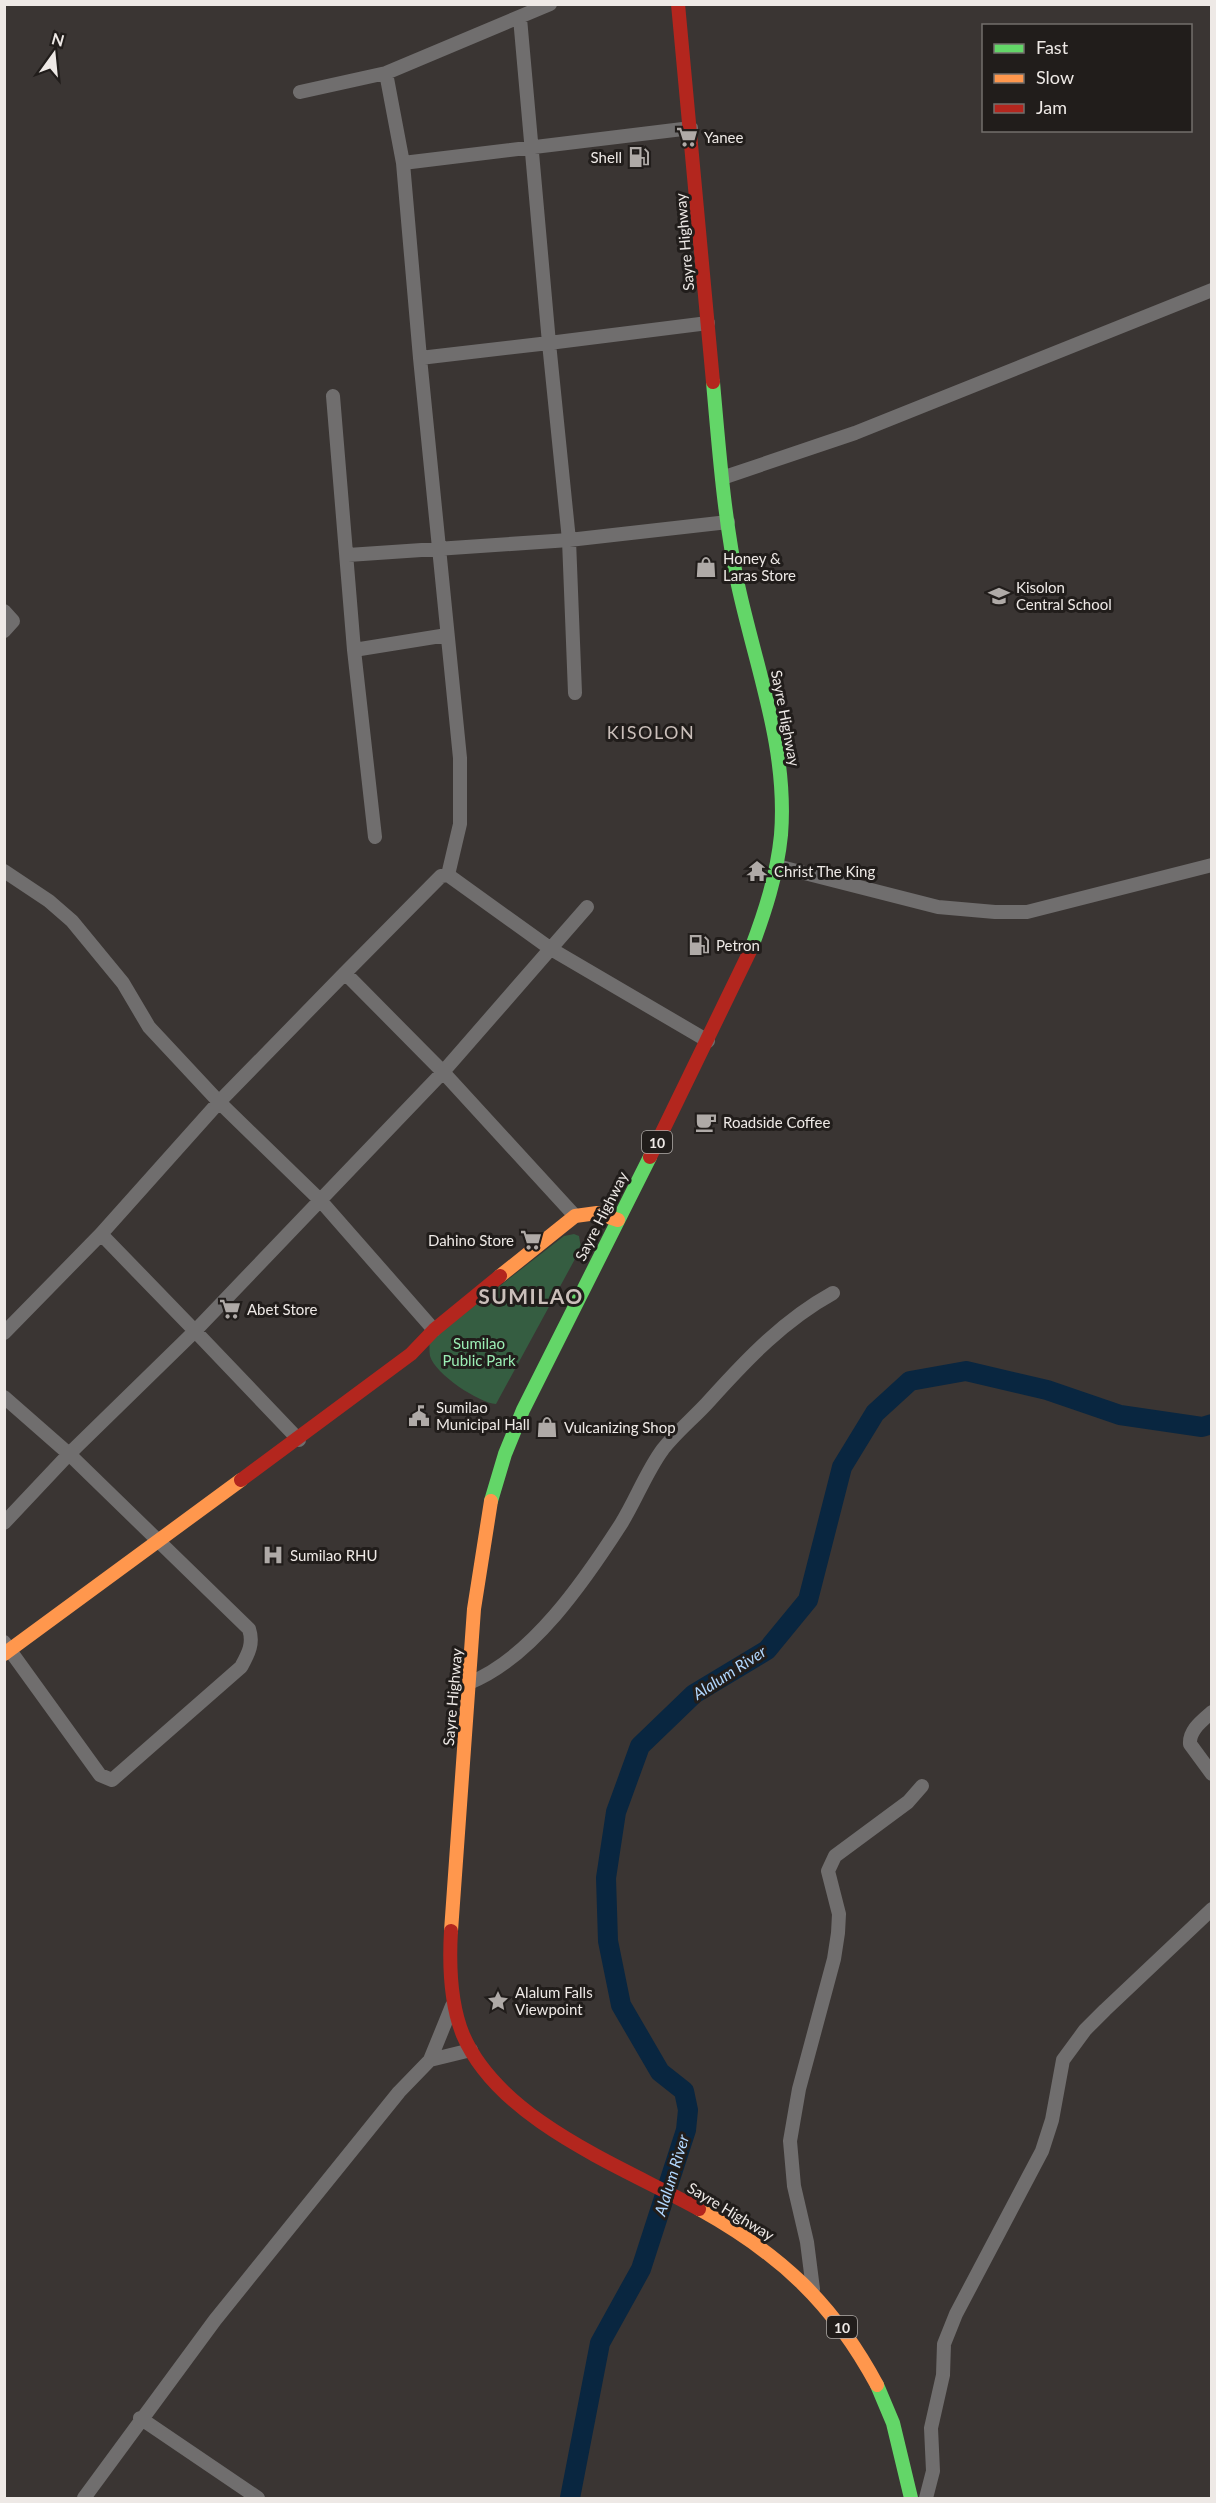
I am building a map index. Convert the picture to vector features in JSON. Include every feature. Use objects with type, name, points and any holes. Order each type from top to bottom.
[{"type":"main road","name":"Sayre Highway","points":[[678,4],[722,478],[736,577],[777,743],[782,800],[777,866],[760,928],[708,1041],[530,1395],[498,1473],[481,1559],[469,1683],[449,1949],[458,2021],[471,2050],[498,2087],[527,2113],[755,2242],[813,2289],[853,2341],[884,2399],[903,2459],[910,2499]]},
{"type":"main road","points":[[6,1649],[299,1440],[411,1354],[434,1330],[575,1216],[597,1214],[618,1220]]},
{"type":"street","points":[[300,92],[386,73],[550,4]]},
{"type":"street","points":[[520,18],[569,540],[575,693]]},
{"type":"street","points":[[386,73],[404,163],[420,358],[460,758],[460,824],[447,875]]},
{"type":"street","points":[[404,163],[691,128]]},
{"type":"street","points":[[722,478],[855,433],[1212,290]]},
{"type":"street","points":[[420,358],[708,323]]},
{"type":"street","points":[[333,396],[348,555],[354,650],[375,837]]},
{"type":"street","points":[[348,555],[569,540],[728,522]]},
{"type":"street","points":[[4,611],[13,621],[4,631]]},
{"type":"street","points":[[354,650],[447,635]]},
{"type":"street","points":[[777,866],[938,907],[1027,912],[1212,865]]},
{"type":"street","points":[[4,871],[49,901],[72,921],[123,983],[149,1027],[219,1102],[320,1200],[434,1330]]},
{"type":"street","points":[[4,1334],[101,1234],[219,1102],[441,876],[447,875],[551,949],[708,1041]]},
{"type":"street","points":[[4,1523],[69,1454],[195,1330],[442,1072],[587,907]]},
{"type":"street","points":[[345,974],[442,1072],[575,1216]]},
{"type":"street","points":[[101,1234],[299,1440]]},
{"type":"street","points":[[469,1683],[489,1676],[539,1632],[583,1579],[622,1523],[664,1448],[724,1382],[801,1311],[833,1293]]},
{"type":"street","points":[[4,1397],[69,1454],[249,1629],[252,1644],[241,1667],[117,1779],[105,1779],[100,1775],[6,1649]]},
{"type":"street","points":[[1212,1712],[1193,1730],[1190,1738],[1190,1744],[1212,1774]]},
{"type":"street","points":[[813,2289],[807,2242],[794,2186],[790,2141],[799,2089],[834,1959],[838,1933],[839,1914],[828,1871],[835,1856],[908,1803],[922,1786]]},
{"type":"street","points":[[926,2499],[933,2471],[931,2428],[943,2375],[944,2344],[962,2304],[1042,2151],[1052,2120],[1063,2060],[1085,2030],[1212,1909]]},
{"type":"street","points":[[84,2499],[140,2418],[214,2320],[399,2092],[430,2060],[441,2039],[454,1998]]},
{"type":"street","points":[[430,2060],[471,2050]]},
{"type":"street","points":[[140,2418],[258,2499]]},
{"type":"green space","name":"Sumilao Public Park","points":[[574,1234],[579,1236],[581,1248],[496,1404],[479,1399],[440,1371],[430,1356],[429,1341],[564,1236]]},
{"type":"waterway","name":"Alalum River","points":[[570,2498],[600,2343],[641,2269],[686,2130],[688,2110],[684,2091],[660,2072],[621,2005],[608,1941],[606,1878],[616,1812],[640,1746],[694,1694],[767,1650],[808,1600],[842,1467],[875,1413],[910,1381],[966,1371],[1047,1390],[1120,1415],[1202,1427],[1212,1424]]},
{"type":"traffic: fast","points":[[713,382],[722,484],[733,560],[769,709],[780,771],[781,835],[777,864],[766,907],[751,949]]},
{"type":"traffic: fast","points":[[491,1501],[505,1454],[523,1410],[650,1157]]},
{"type":"traffic: fast","points":[[877,2385],[893,2423],[911,2498]]},
{"type":"traffic: slow","points":[[500,1276],[575,1216],[597,1213],[618,1220]]},
{"type":"traffic: slow","points":[[4,1654],[241,1480]]},
{"type":"traffic: slow","points":[[451,1931],[474,1609],[491,1501]]},
{"type":"traffic: slow","points":[[699,2209],[755,2244],[802,2283],[842,2329],[877,2385]]},
{"type":"traffic: jam","points":[[678,4],[713,382]]},
{"type":"traffic: jam","points":[[650,1157],[751,949]]},
{"type":"traffic: jam","points":[[241,1480],[411,1354],[434,1330],[500,1276]]},
{"type":"traffic: jam","points":[[451,1931],[451,1984],[455,2010],[463,2035],[481,2065],[505,2092],[533,2117],[566,2138],[699,2209]]},
{"type":"place","name":"Yanee","points":[[687,137]]},
{"type":"place","name":"Shell","points":[[639,157]]},
{"type":"place","name":"Honey & Laras Store","points":[[706,567]]},
{"type":"place","name":"Kisolon Central School","points":[[999,596]]},
{"type":"place","name":"Christ The King","points":[[757,871]]},
{"type":"place","name":"Petron","points":[[699,945]]},
{"type":"place","name":"Roadside Coffee","points":[[706,1122]]},
{"type":"place","name":"Dahino Store","points":[[531,1240]]},
{"type":"place","name":"Abet Store","points":[[230,1309]]},
{"type":"place","name":"Sumilao Municipal Hall","points":[[419,1416]]},
{"type":"place","name":"Vulcanizing Shop","points":[[547,1427]]},
{"type":"place","name":"Sumilao RHU","points":[[273,1555]]},
{"type":"place","name":"Alalum Falls Viewpoint","points":[[498,2001]]},
{"type":"district","name":"KISOLON","points":[[651,732]]},
{"type":"district","name":"SUMILAO","points":[[531,1295]]}]
